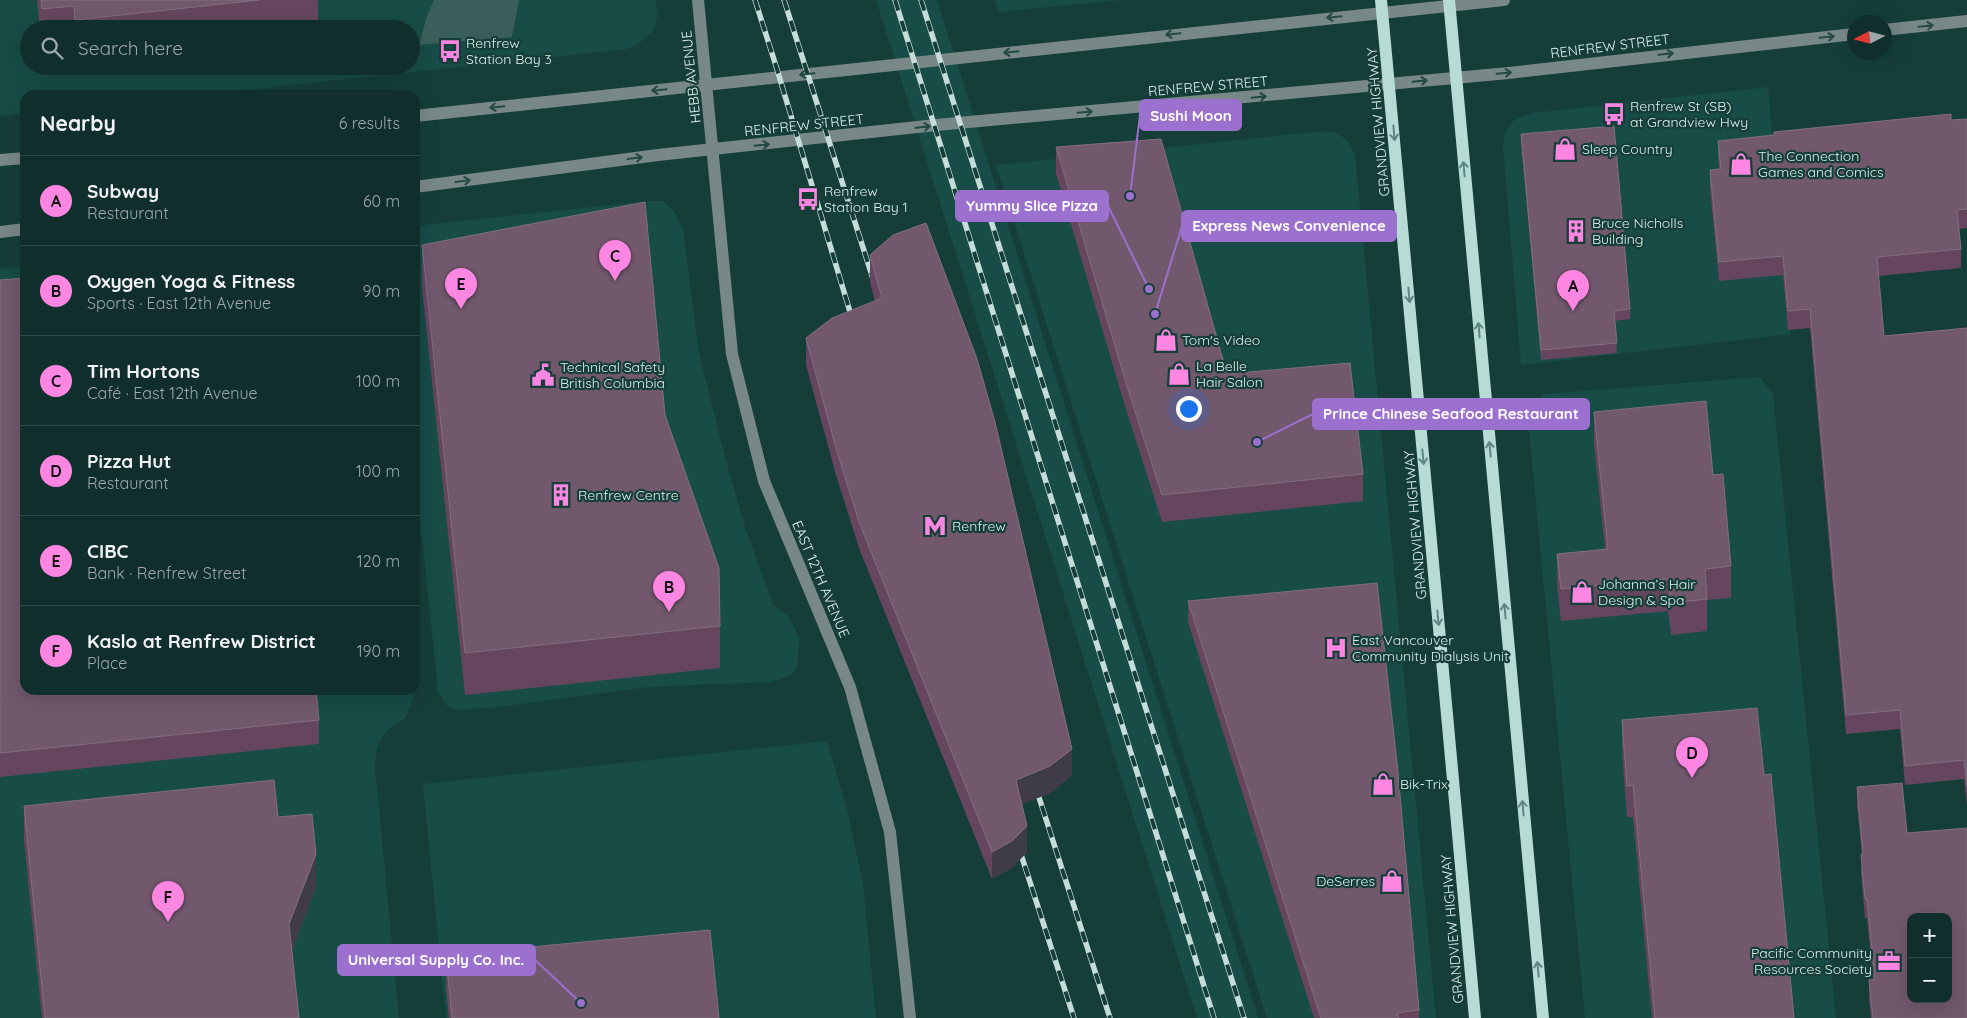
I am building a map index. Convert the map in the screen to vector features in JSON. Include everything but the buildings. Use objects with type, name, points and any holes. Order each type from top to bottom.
[{"type":"main road","points":[[1449,2],[1542,1018]]},
{"type":"main road","name":"GRANDVIEW HIGHWAY","points":[[1382,6],[1475,1018]]},
{"type":"street","name":"HEBB AVENUE","points":[[698,0],[713,150]]},
{"type":"street","points":[[420,115],[1382,6],[1504,0]]},
{"type":"street","points":[[1892,29],[1967,21]]},
{"type":"street","name":"RENFREW STREET","points":[[420,186],[658,155],[936,125],[1390,84],[1847,35]]},
{"type":"street","name":"EAST 12TH AVENUE","points":[[713,150],[732,354],[764,481],[850,687],[890,832],[910,1018]]},
{"type":"street","points":[[0,160],[20,158]]},
{"type":"street","points":[[0,232],[20,230]]},
{"type":"shaded area","points":[[0,0],[655,0],[658,15],[653,31],[637,45],[627,49],[420,71],[420,20],[20,20],[20,75],[385,75],[245,90],[20,90],[20,114],[0,116]]},
{"type":"shaded area","points":[[434,0],[519,0],[512,37],[420,45],[427,16]]},
{"type":"shaded area","points":[[876,0],[937,0],[1258,1018],[1197,1018]]},
{"type":"shaded area","points":[[994,0],[1122,0],[998,12]]},
{"type":"shaded area","points":[[1768,87],[1790,334],[1521,365],[1503,146],[1506,131],[1514,120],[1533,113]]},
{"type":"shaded area","points":[[1324,131],[1337,133],[1348,141],[1355,155],[1436,1018],[1267,1018],[996,165]]},
{"type":"shaded area","name":"Renfrew Centre","points":[[648,201],[663,201],[674,211],[683,229],[699,354],[745,527],[773,605],[788,615],[800,639],[797,667],[791,676],[770,682],[648,687],[498,707],[459,710],[446,705],[438,691],[420,519],[420,225]]},
{"type":"shaded area","points":[[20,267],[20,695],[413,695],[406,717],[386,731],[377,747],[375,767],[399,1018],[0,1018],[0,269]]},
{"type":"shaded area","points":[[1760,377],[1773,394],[1836,1018],[1585,1018],[1527,410],[1544,394]]},
{"type":"shaded area","points":[[827,741],[847,809],[863,883],[876,1018],[446,1018],[423,784]]},
{"type":"railway","points":[[755,0],[854,325]]},
{"type":"railway","points":[[784,0],[874,282]]},
{"type":"railway","points":[[895,0],[1214,1018]]},
{"type":"railway","points":[[921,0],[1244,1018]]},
{"type":"railway","points":[[1035,785],[1110,1018]]},
{"type":"railway","points":[[1018,845],[1074,1018]]},
{"type":"place","name":"Renfrew Station Bay 3","points":[[450,51]]},
{"type":"place","name":"Renfrew St (SB) at Grandview Hwy","points":[[1614,114]]},
{"type":"place","name":"Sleep Country","points":[[1565,149]]},
{"type":"place","name":"The Connection Games and Comics","points":[[1741,164]]},
{"type":"place","name":"Sushi Moon","points":[[1130,196]]},
{"type":"place","name":"Renfrew Station Bay 1","points":[[808,199]]},
{"type":"place","name":"Bruce Nicholls Building","points":[[1576,231]]},
{"type":"place","name":"Tim Hortons","points":[[615,281]]},
{"type":"place","name":"Yummy Slice Pizza","points":[[1149,289]]},
{"type":"place","name":"CIBC","points":[[461,309]]},
{"type":"place","name":"Subway","points":[[1573,311]]},
{"type":"place","name":"Express News Convenience","points":[[1155,314]]},
{"type":"place","name":"Tom's Video","points":[[1166,340]]},
{"type":"place","name":"La Belle Hair Salon","points":[[1179,374]]},
{"type":"place","name":"Technical Safety British Columbia","points":[[543,375]]},
{"type":"place","name":"Prince Chinese Seafood Restaurant","points":[[1257,442]]},
{"type":"place","name":"Renfrew Centre","points":[[561,495]]},
{"type":"place","name":"Renfrew","points":[[935,526]]},
{"type":"place","name":"Johanna’s Hair Design & Spa","points":[[1582,592]]},
{"type":"place","name":"Oxygen Yoga & Fitness","points":[[669,612]]},
{"type":"place","name":"East Vancouver Community Dialysis Unit","points":[[1336,648]]},
{"type":"place","name":"Pizza Hut","points":[[1692,778]]},
{"type":"place","name":"Bik-Trix","points":[[1383,784]]},
{"type":"place","name":"DeSerres","points":[[1392,881]]},
{"type":"place","name":"Kaslo at Renfrew District","points":[[168,922]]},
{"type":"place","name":"Pacific Community Resources Society","points":[[1889,961]]},
{"type":"place","name":"Universal Supply Co. Inc.","points":[[581,1003]]}]
